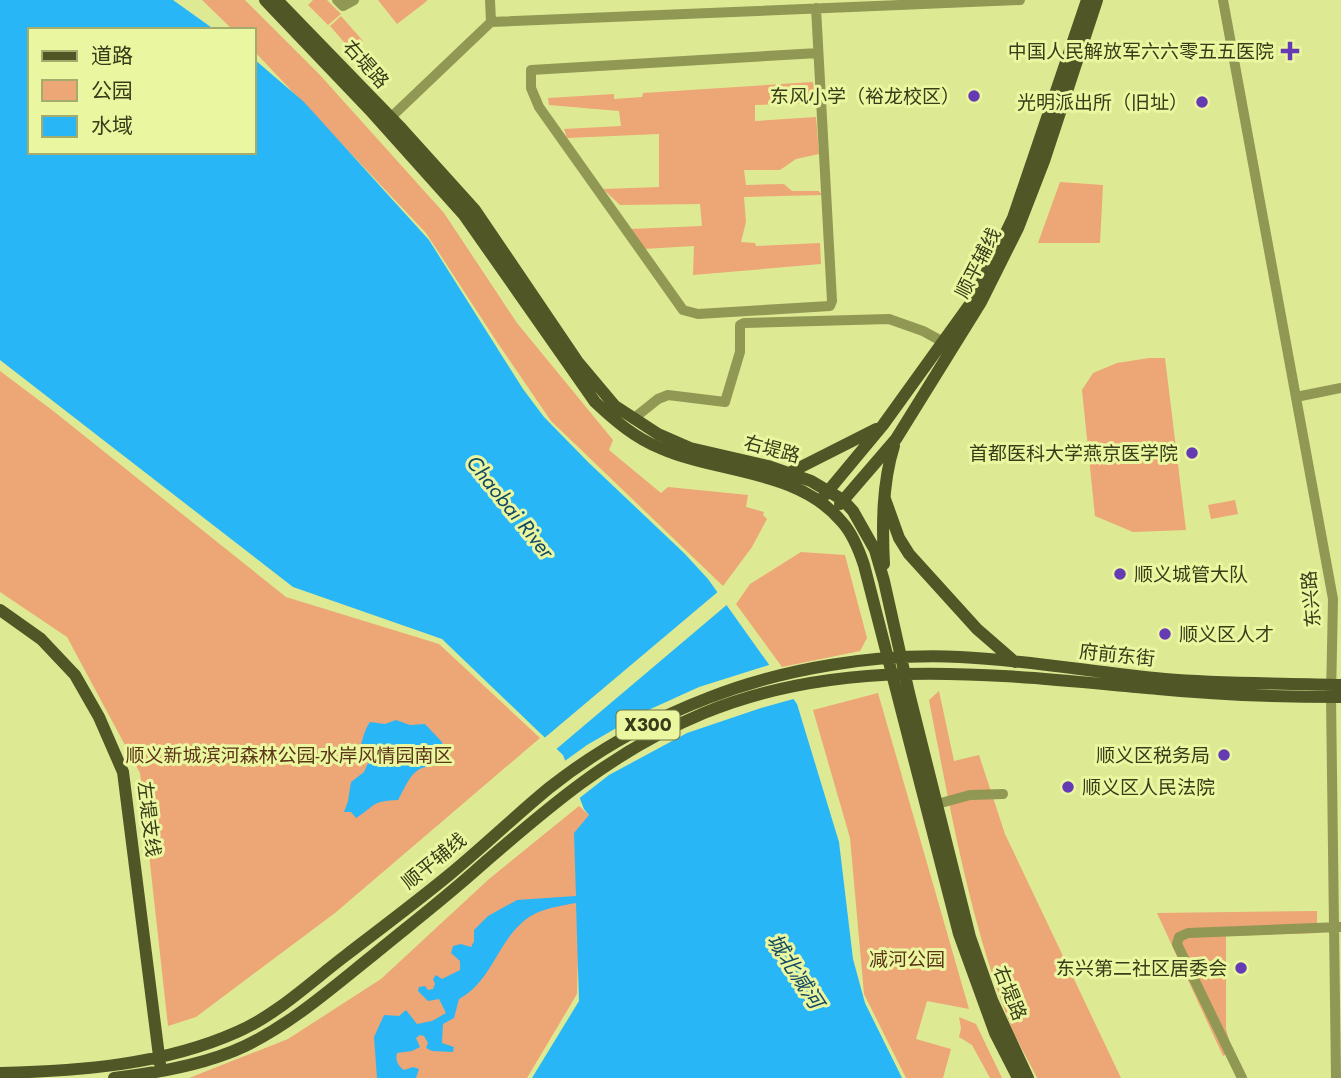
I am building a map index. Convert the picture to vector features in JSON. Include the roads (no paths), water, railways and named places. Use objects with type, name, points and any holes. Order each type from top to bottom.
[{"type":"main road","name":"右堤路","points":[[265,0],[475,210],[600,390],[633,419],[657,435],[690,448],[791,472],[828,489],[843,500],[866,531],[884,582],[903,659],[899,673],[959,934],[995,1032],[1018,1078]]},
{"type":"main road","name":"右堤路","points":[[277,0],[386,121],[464,215],[595,402],[614,419],[659,448],[806,491],[833,512],[855,540],[889,659],[899,673],[937,804],[977,959],[1005,1033],[1028,1078]]},
{"type":"main road","name":"顺平辅线","points":[[833,512],[896,439],[973,300],[1013,218],[1087,0]]},
{"type":"main road","name":"顺平辅线","points":[[820,502],[981,302],[1018,228],[1044,161],[1097,0]]},
{"type":"main road","points":[[791,472],[883,425]]},
{"type":"main road","points":[[884,582],[887,471],[896,439]]},
{"type":"main road","points":[[885,499],[899,538],[909,554],[977,629],[1015,662]]},
{"type":"main road","name":"左堤支线","points":[[0,610],[41,639],[75,675],[99,718],[123,772],[161,1069]]},
{"type":"main road","name":"府前东街","points":[[889,659],[960,657],[1163,679],[1336,691]]},
{"type":"main road","name":"顺平辅线","points":[[0,1073],[161,1069],[196,1049],[242,1031],[282,1004],[449,875],[551,787],[625,737],[710,697],[785,673],[889,659]]},
{"type":"main road","name":"顺平辅线","points":[[114,1078],[221,1056],[265,1035],[331,989],[457,887],[559,798],[590,775],[658,734],[705,713],[750,698],[833,680],[899,673]]},
{"type":"main road","name":"府前东街","points":[[899,673],[989,674],[1203,693],[1336,691]]},
{"type":"street","points":[[337,0],[343,6],[354,0]]},
{"type":"street","points":[[490,0],[491,22]]},
{"type":"street","points":[[709,0],[709,12]]},
{"type":"street","points":[[386,121],[491,22],[917,2],[1020,0]]},
{"type":"street","name":"东兴路","points":[[1223,0],[1333,599],[1339,1038],[1336,1078]]},
{"type":"street","points":[[816,8],[832,301],[830,306],[698,314],[683,310],[539,107],[531,88],[531,70],[818,53]]},
{"type":"street","points":[[633,419],[658,399],[668,395],[725,402],[740,352],[740,325],[744,323],[889,319],[923,331],[949,345]]},
{"type":"street","points":[[1296,397],[1341,388]]},
{"type":"street","points":[[937,804],[970,795],[1003,794]]},
{"type":"street","points":[[1242,1078],[1177,944],[1179,937],[1188,933],[1338,927]]},
{"type":"water","points":[[0,0],[173,0],[212,28],[28,28],[28,154],[256,154],[256,61],[304,102],[429,240],[523,389],[544,417],[708,579],[797,704],[839,842],[853,959],[865,1003],[902,1078],[532,1078],[579,1001],[576,903],[534,914],[518,926],[480,982],[459,999],[454,1018],[443,1024],[442,1043],[454,1047],[453,1052],[426,1048],[428,1043],[424,1036],[420,1035],[416,1038],[420,1047],[397,1053],[396,1056],[404,1070],[413,1067],[419,1069],[416,1078],[377,1078],[374,1037],[384,1015],[399,1016],[406,1010],[417,1024],[432,1021],[446,1013],[439,999],[428,1001],[418,991],[419,987],[425,986],[428,990],[433,989],[436,975],[442,979],[460,970],[460,961],[451,953],[453,946],[461,944],[471,947],[474,930],[488,916],[517,900],[576,896],[574,833],[589,815],[584,809],[563,755],[442,639],[293,587],[0,360]]},
{"type":"water","points":[[396,720],[410,725],[425,724],[442,742],[444,765],[419,769],[410,778],[398,800],[375,804],[356,818],[351,812],[344,812],[351,782],[364,772],[369,761],[359,750],[366,728],[370,722],[385,724]]},
{"type":"place","name":"中国人民解放军六六零五五医院","points":[[1290,51]]},
{"type":"place","name":"东风小学（裕龙校区）","points":[[974,96]]},
{"type":"place","name":"光明派出所（旧址）","points":[[1202,102]]},
{"type":"place","name":"首都医科大学燕京医学院","points":[[1192,453]]},
{"type":"place","name":"顺义城管大队","points":[[1120,574]]},
{"type":"place","name":"顺义区人才","points":[[1165,634]]},
{"type":"place","name":"顺义区税务局","points":[[1224,755]]},
{"type":"place","name":"顺义区人民法院","points":[[1068,787]]},
{"type":"place","name":"东兴第二社区居委会","points":[[1241,968]]},
{"type":"water label","name":"Chaobai River","points":[[510,507]]},
{"type":"water label","name":"城北减河","points":[[795,971]]},
{"type":"park label","name":"顺义新城滨河森林公园-水岸风情园南区","points":[[289,755]]},
{"type":"park label","name":"减河公园","points":[[907,959]]}]
